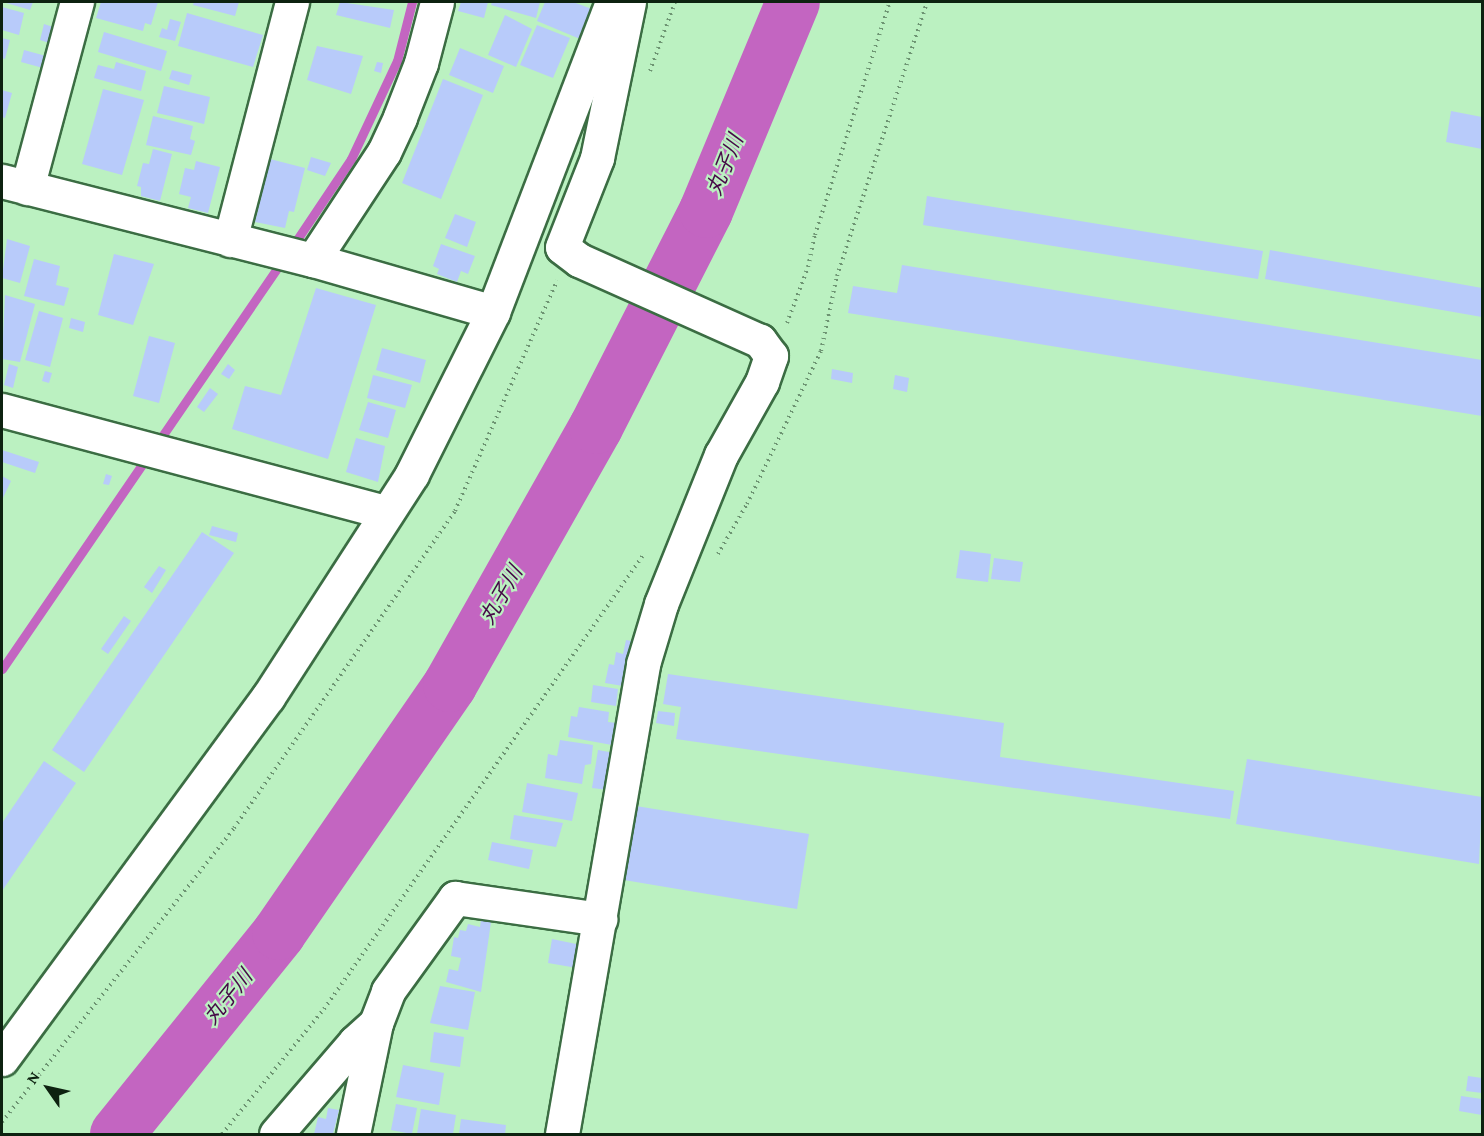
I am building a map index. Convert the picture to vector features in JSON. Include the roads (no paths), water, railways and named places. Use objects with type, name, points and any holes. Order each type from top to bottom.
[{"type":"street","points":[[77,2],[14,185],[313,260],[493,312]]},
{"type":"street","points":[[230,240],[292,2]]},
{"type":"street","points":[[313,260],[396,126],[421,63],[437,2]]},
{"type":"street","points":[[2,1059],[268,697],[386,512],[452,399],[493,312],[612,2]]},
{"type":"street","points":[[562,1134],[643,664],[661,604],[721,454],[762,382],[766,348],[579,260],[562,247],[597,158],[629,2]]},
{"type":"street","points":[[2,410],[386,512]]},
{"type":"street","points":[[353,1134],[376,1023],[388,991],[454,898],[600,919]]},
{"type":"street","points":[[276,1134],[355,1042],[376,1023]]},
{"type":"waterway","points":[[292,247],[351,159],[397,61],[412,2]]},
{"type":"waterway","name":"丸子川","points":[[117,1134],[279,933],[450,685],[596,427],[706,211],[793,2]]},
{"type":"waterway","points":[[156,445],[284,258]]},
{"type":"waterway","points":[[2,669],[148,456]]}]
